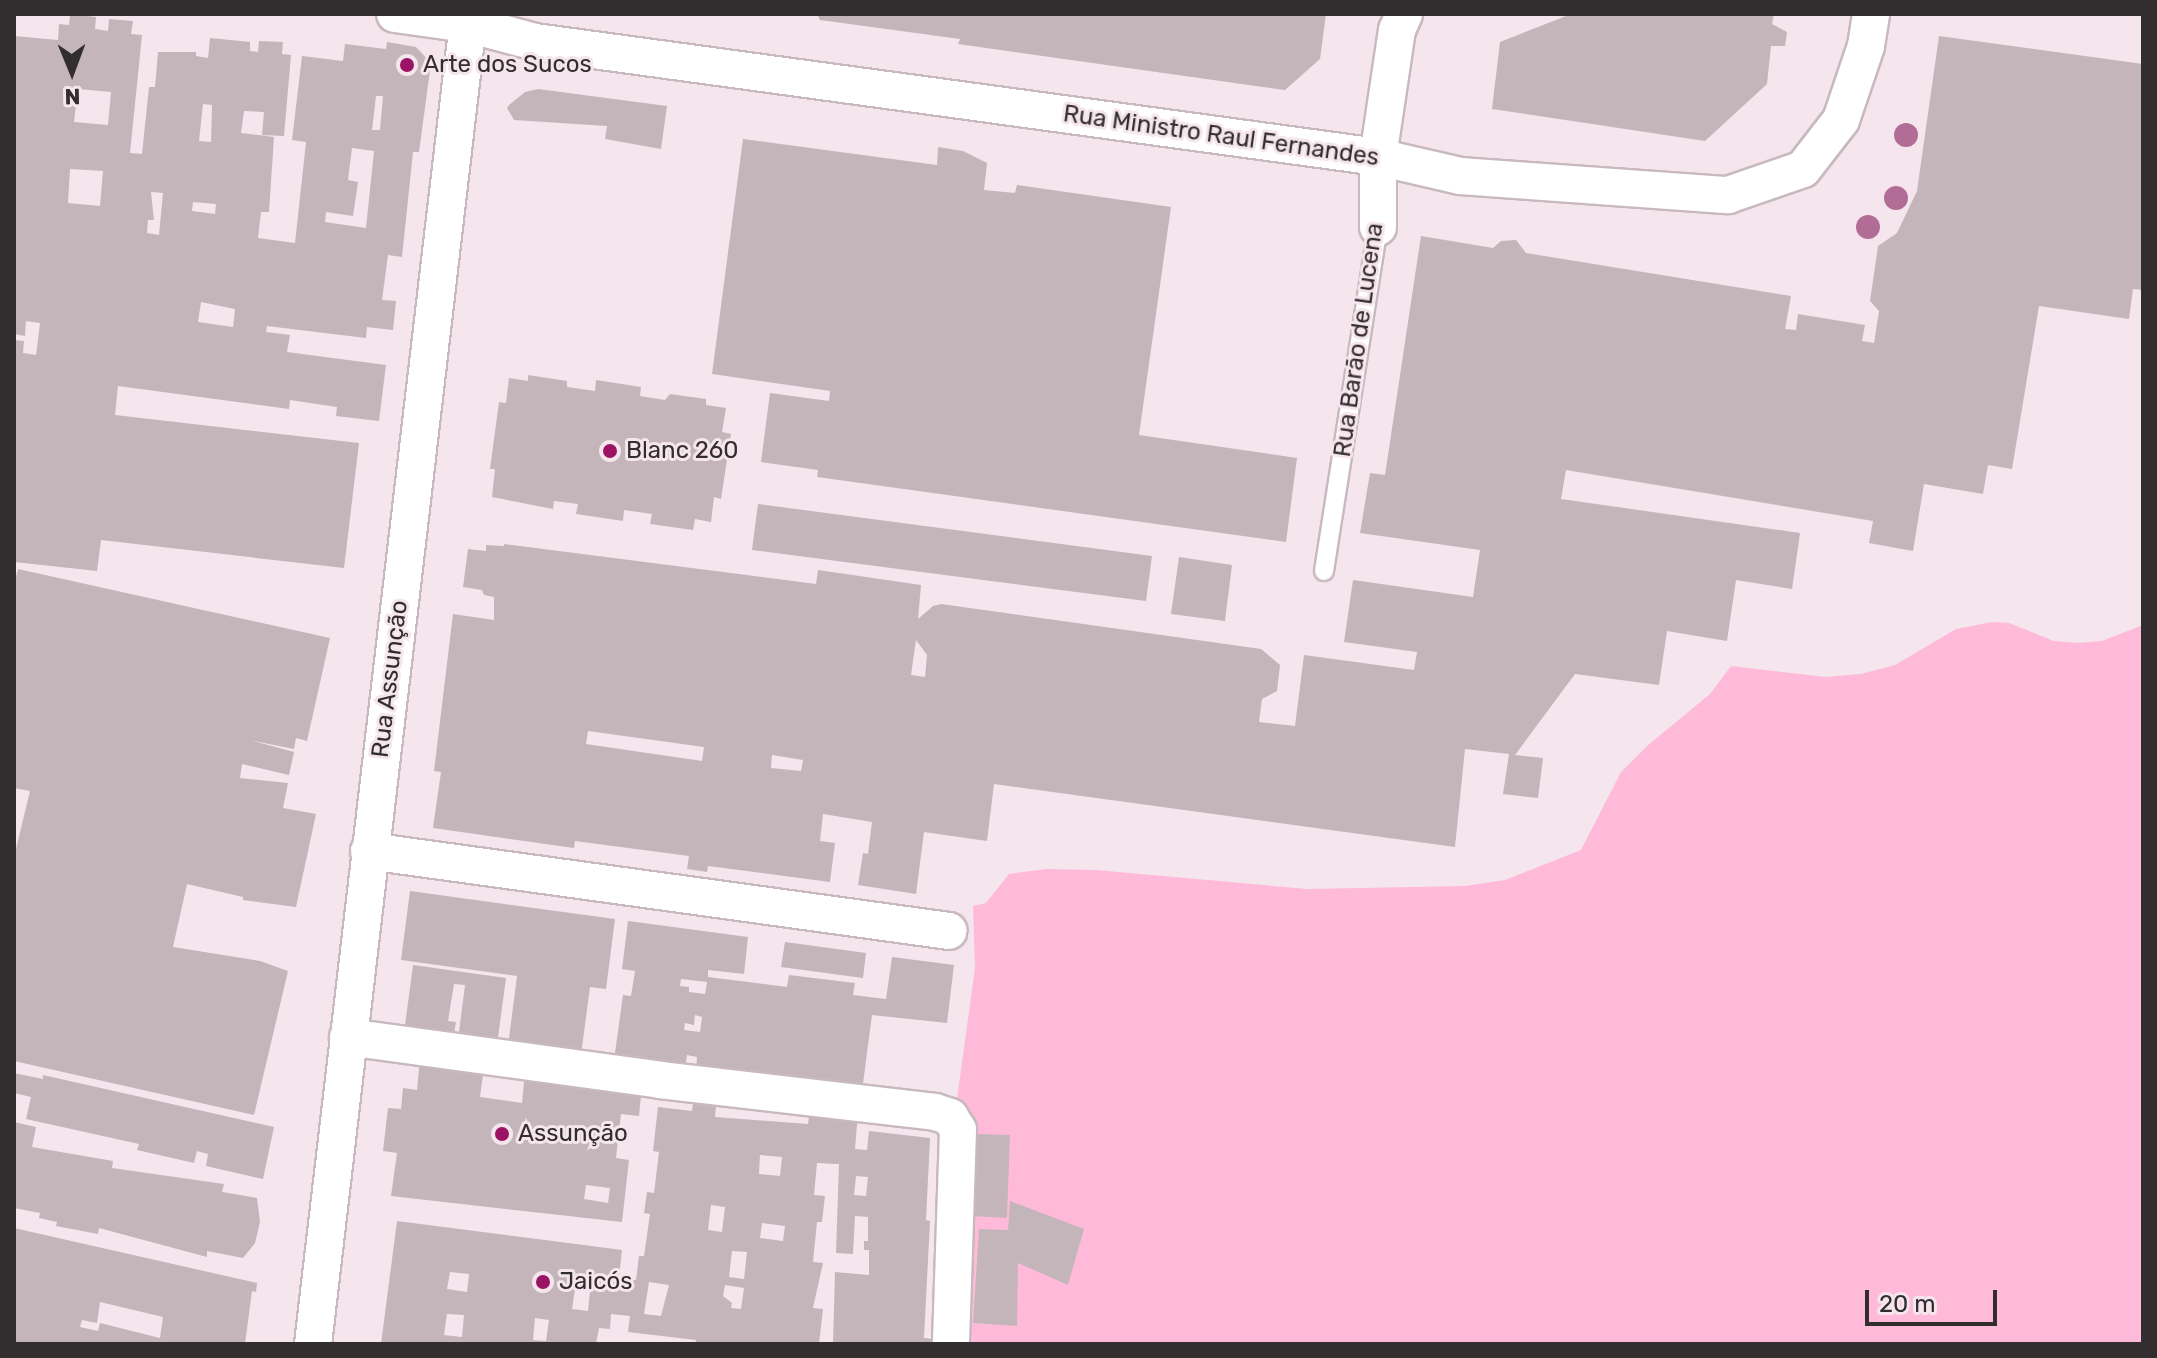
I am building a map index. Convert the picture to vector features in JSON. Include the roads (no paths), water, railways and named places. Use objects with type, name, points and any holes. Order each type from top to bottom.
[{"type":"street","name":"Rua Ministro Raul Fernandes","points":[[395,14],[468,19],[535,42],[1378,157],[1460,176],[1728,195],[1803,169],[1841,120],[1866,46],[1871,14]]},
{"type":"street","name":"Rua Barão de Lucena","points":[[1378,227],[1378,157],[1397,30],[1404,14]]},
{"type":"street","name":"Rua Assunção","points":[[313,1344],[468,19]]},
{"type":"street","points":[[369,851],[949,931]]},
{"type":"street","points":[[348,1037],[660,1080],[935,1112],[950,1117],[958,1130],[951,1344]]},
{"type":"lane","name":"Rua Barão de Lucena","points":[[1324,571],[1378,227]]},
{"type":"place","name":"Arte dos Sucos","points":[[407,65]]},
{"type":"place","name":"Blanc 260","points":[[610,451]]},
{"type":"place","name":"Assunção","points":[[502,1134]]},
{"type":"place","name":"Jaicós","points":[[543,1282]]}]
